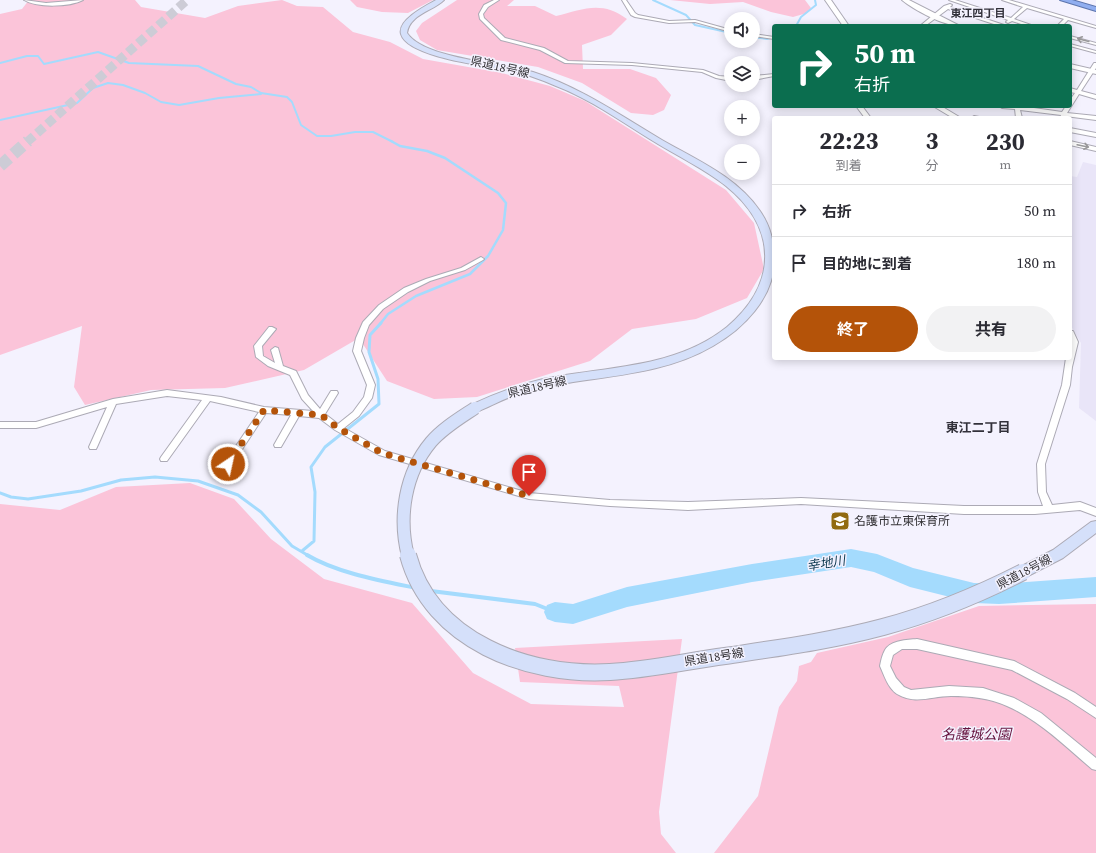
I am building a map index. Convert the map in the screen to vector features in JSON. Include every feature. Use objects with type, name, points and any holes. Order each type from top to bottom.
[{"type":"highway","points":[[1064,0],[1096,9]]},
{"type":"highway","points":[[1074,0],[1096,6]]},
{"type":"main road","name":"県道18号線","points":[[441,0],[412,17],[406,24],[404,32],[406,38],[416,46],[429,52],[501,66],[543,78],[577,92],[708,170],[726,182],[749,204],[763,224],[770,244],[771,268],[761,295],[736,325],[720,338],[696,350],[669,360],[628,370],[528,387],[506,394],[475,408],[453,423],[434,440],[419,461],[405,493],[402,527],[405,548],[418,584],[430,601],[456,629],[508,657],[531,664],[584,673],[610,672],[805,644],[889,626],[963,601],[1058,554],[1096,526]]},
{"type":"street","points":[[26,0],[34,3],[46,4],[81,0]]},
{"type":"street","points":[[497,0],[486,6],[481,14],[482,18],[498,35],[507,41],[542,50],[567,62],[632,64],[698,71],[724,77]]},
{"type":"street","points":[[624,0],[633,14],[637,16],[668,22],[695,21],[724,29]]},
{"type":"street","points":[[828,0],[844,24]]},
{"type":"street","points":[[904,0],[952,24]]},
{"type":"street","points":[[924,24],[954,0],[1026,24]]},
{"type":"street","points":[[1004,0],[1096,27]]},
{"type":"street","points":[[946,7],[998,24]]},
{"type":"street","points":[[1006,24],[1026,7]]},
{"type":"street","points":[[1061,24],[1066,19]]},
{"type":"street","points":[[760,36],[772,38]]},
{"type":"street","points":[[1072,38],[1096,44]]},
{"type":"street","points":[[1072,46],[1096,52]]},
{"type":"street","points":[[1072,103],[1094,72],[1096,64]]},
{"type":"street","points":[[1072,66],[1094,72]]},
{"type":"street","points":[[760,77],[772,75]]},
{"type":"street","points":[[1072,91],[1096,97]]},
{"type":"street","points":[[940,108],[954,116]]},
{"type":"street","points":[[1022,108],[1063,116]]},
{"type":"street","points":[[1072,117],[1096,118]]},
{"type":"street","points":[[1072,130],[1096,135]]},
{"type":"street","points":[[1072,143],[1096,149]]},
{"type":"street","points":[[339,428],[356,414],[368,398],[371,385],[357,351],[360,338],[366,324],[381,307],[406,290],[428,280],[463,269],[481,259]]},
{"type":"street","points":[[272,329],[258,346],[260,357],[293,373],[305,397],[321,415],[339,428],[382,453],[529,496],[558,500],[675,506],[801,501],[964,510],[1035,510],[1048,507],[1080,506],[1096,512]]},
{"type":"street","points":[[1072,338],[1074,342],[1072,350]]},
{"type":"street","points":[[275,350],[280,368]]},
{"type":"street","points":[[1048,507],[1042,492],[1041,464],[1066,385],[1070,360]]},
{"type":"street","points":[[321,415],[334,392]]},
{"type":"street","points":[[0,425],[36,425],[113,402],[167,393],[208,398],[264,410],[321,415]]},
{"type":"street","points":[[164,459],[208,398]]},
{"type":"street","points":[[93,446],[113,402]]},
{"type":"street","points":[[228,464],[264,410]]},
{"type":"street","points":[[278,445],[297,412]]},
{"type":"street","points":[[1096,713],[1072,696],[1014,666],[952,651],[917,644],[900,645],[889,652],[885,666],[892,681],[900,690],[911,695],[949,691],[983,693],[1010,702],[1037,717],[1096,765]]},
{"type":"shaded area","points":[[1083,162],[1096,165],[1096,421],[1079,408],[1081,343],[1072,327],[1072,176],[1077,177]]},
{"type":"green space","points":[[29,0],[135,0],[141,7],[205,18],[238,6],[282,0],[297,6],[323,7],[353,32],[390,42],[423,59],[502,73],[550,86],[585,101],[726,190],[754,223],[764,269],[747,298],[696,319],[632,329],[590,361],[477,397],[434,399],[387,381],[359,338],[304,370],[225,388],[151,390],[85,405],[74,387],[82,326],[0,355],[0,14],[22,9]]},
{"type":"green space","points":[[350,0],[433,0],[408,13],[382,12],[357,7]]},
{"type":"green space","points":[[457,0],[514,0],[507,6],[535,6],[556,16],[592,8],[601,8],[618,13],[627,19],[611,35],[582,45],[583,69],[630,69],[656,78],[671,95],[664,110],[653,115],[631,113],[582,83],[538,67],[437,50],[420,40],[416,31],[422,23]]},
{"type":"green space","points":[[670,0],[805,0],[811,8],[807,13],[793,17],[771,12],[743,2],[710,4]]},
{"type":"green space","points":[[190,483],[234,499],[271,539],[324,579],[412,603],[473,673],[531,704],[624,707],[619,686],[520,682],[515,648],[682,639],[659,812],[661,834],[676,853],[0,853],[0,504],[60,510],[116,487]]},
{"type":"green space","name":"名護城公園","points":[[1096,604],[1096,853],[714,853],[758,796],[779,707],[797,681],[799,666],[811,662],[817,653],[888,637],[979,606]]},
{"type":"waterway","points":[[653,0],[686,15],[695,25],[724,31]]},
{"type":"waterway","points":[[797,24],[801,17],[816,5],[815,0]]},
{"type":"waterway","points":[[760,38],[767,39],[772,38]]},
{"type":"waterway","points":[[0,63],[27,56],[38,56],[44,64],[98,52],[129,63],[198,66],[236,84],[251,87],[261,93],[287,97],[292,102],[301,125],[317,136],[331,136],[355,132],[373,132],[391,141]]},
{"type":"waterway","points":[[0,120],[77,103],[93,88],[108,83],[123,85],[145,93],[161,102],[179,105],[219,98],[261,94]]},
{"type":"waterway","points":[[380,324],[388,314],[416,296],[470,274],[488,256],[503,230],[506,203],[498,193],[445,158],[427,151],[400,146],[391,141]]},
{"type":"waterway","points":[[302,551],[314,541],[315,492],[311,467],[325,447],[379,404],[378,379],[369,352],[370,335],[381,323]]},
{"type":"waterway","points":[[0,493],[11,497],[28,499],[81,491],[121,480],[155,477],[198,481],[238,495],[261,512],[292,546],[309,556]]},
{"type":"waterway","points":[[309,556],[346,572],[416,588]]},
{"type":"waterway","name":"幸地川","points":[[555,612],[573,614],[627,597],[752,573],[851,558],[877,563],[910,577],[974,593],[999,594],[1096,587]]},
{"type":"waterway","points":[[431,591],[535,604],[555,612]]},
{"type":"tunnel","points":[[27,142],[187,0]]},
{"type":"tunnel","points":[[0,166],[28,141]]},
{"type":"place","name":"名護市立東保育所","points":[[840,521]]},
{"type":"district","name":"東江四丁目","points":[[978,13]]},
{"type":"district","name":"東江二丁目","points":[[978,427]]},
{"type":"route","points":[[228,464],[264,410],[297,412],[321,415],[338,428],[382,453],[529,496]]}]
